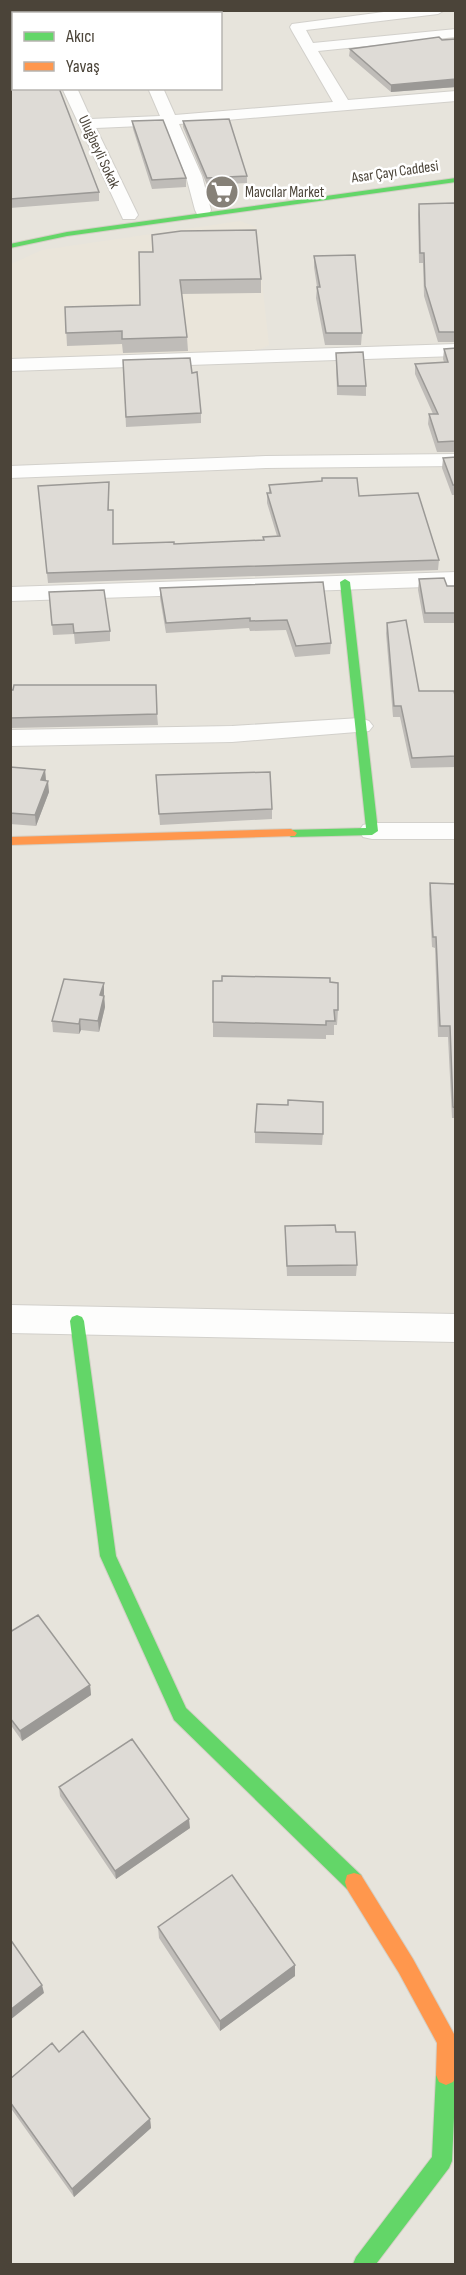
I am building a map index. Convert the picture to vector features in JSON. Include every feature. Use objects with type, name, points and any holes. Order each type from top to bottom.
[{"type":"street","points":[[287,10],[343,105]]},
{"type":"street","points":[[297,27],[438,10]]},
{"type":"street","points":[[309,48],[456,33]]},
{"type":"street","name":"Uluğbeyli Sokak","points":[[70,90],[129,214]]},
{"type":"street","points":[[156,90],[194,176],[203,210]]},
{"type":"street","points":[[85,124],[169,120],[450,96],[456,110]]},
{"type":"street","name":"Asar Çayı Caddesi","points":[[267,206],[456,180]]},
{"type":"street","points":[[58,222],[129,214],[267,206]]},
{"type":"street","points":[[10,246],[67,234],[267,206]]},
{"type":"street","points":[[10,365],[456,350]]},
{"type":"street","points":[[10,472],[266,462],[456,460]]},
{"type":"street","points":[[10,594],[456,579]]},
{"type":"street","points":[[345,582],[372,831]]},
{"type":"street","points":[[10,738],[232,734],[360,726]]},
{"type":"street","points":[[10,841],[372,831],[456,831]]},
{"type":"street","points":[[10,1319],[456,1328]]},
{"type":"street","points":[[77,1321],[108,1556],[180,1714],[356,1884],[406,1966],[447,2041],[442,2161],[363,2265]]},
{"type":"shaded area","points":[[11,11],[455,11],[455,2264],[11,2264]]},
{"type":"shaded area","points":[[240,221],[256,227],[269,345],[251,354],[11,363],[11,264],[42,250]]},
{"type":"building","points":[[90,10],[116,10],[116,12],[90,12]]},
{"type":"building","points":[[10,17],[12,17],[12,90],[60,90],[99,192],[10,199]]},
{"type":"building","points":[[439,37],[442,40],[456,39],[456,79],[391,85],[350,49]]},
{"type":"building","points":[[229,119],[247,176],[207,178],[183,121]]},
{"type":"building","points":[[163,120],[186,178],[152,180],[132,121]]},
{"type":"building","points":[[454,203],[456,206],[456,332],[439,332],[425,286],[424,253],[420,253],[419,204]]},
{"type":"building","points":[[256,230],[261,279],[180,280],[187,337],[122,339],[122,331],[66,333],[65,307],[140,305],[139,252],[153,252],[152,235],[181,231]]},
{"type":"building","points":[[355,255],[362,333],[326,333],[317,287],[320,287],[314,256]]},
{"type":"building","points":[[456,348],[456,441],[438,442],[429,414],[438,414],[415,364],[448,362],[444,349]]},
{"type":"building","points":[[363,352],[366,386],[338,386],[336,353]]},
{"type":"building","points":[[190,358],[192,373],[197,372],[201,413],[126,417],[123,360]]},
{"type":"building","points":[[456,457],[456,485],[453,485],[443,458]]},
{"type":"building","points":[[322,478],[357,478],[359,496],[418,493],[439,560],[47,573],[38,486],[109,482],[108,510],[113,510],[113,544],[174,542],[174,544],[264,540],[263,537],[280,536],[267,493],[271,493],[269,485],[322,481]]},
{"type":"building","points":[[444,578],[447,586],[455,586],[456,613],[425,613],[419,579]]},
{"type":"building","points":[[323,582],[331,643],[296,646],[287,620],[250,621],[250,618],[166,623],[160,588]]},
{"type":"building","points":[[104,590],[110,631],[74,633],[73,624],[52,625],[49,592]]},
{"type":"building","points":[[406,620],[419,691],[454,691],[456,756],[412,758],[401,706],[394,706],[387,623]]},
{"type":"building","points":[[14,685],[156,685],[157,714],[10,718],[10,690],[13,690]]},
{"type":"building","points":[[10,767],[45,770],[41,780],[48,781],[35,815],[10,813]]},
{"type":"building","points":[[270,772],[272,809],[159,814],[156,775]]},
{"type":"building","points":[[430,883],[456,884],[456,1108],[453,1107],[450,1026],[440,1026],[436,937],[433,937]]},
{"type":"building","points":[[222,976],[330,978],[330,982],[338,983],[338,1010],[334,1010],[335,1021],[326,1021],[326,1025],[213,1022],[213,981],[222,981]]},
{"type":"building","points":[[64,979],[104,983],[100,995],[104,996],[98,1021],[80,1019],[79,1024],[52,1021]]},
{"type":"building","points":[[288,1100],[323,1102],[323,1134],[255,1132],[257,1104],[288,1105]]},
{"type":"building","points":[[335,1225],[336,1232],[355,1232],[357,1265],[287,1266],[285,1226]]},
{"type":"building","points":[[38,1615],[90,1685],[20,1731],[10,1718],[10,1632]]},
{"type":"building","points":[[132,1739],[189,1819],[115,1871],[59,1787]]},
{"type":"building","points":[[232,1875],[295,1965],[220,2021],[158,1927]]},
{"type":"building","points":[[10,1939],[42,1985],[10,2010]]},
{"type":"building","points":[[83,2031],[150,2119],[72,2189],[10,2102],[10,2079],[52,2043],[59,2052]]},
{"type":"traffic: fast","points":[[10,246],[67,234],[456,180]]},
{"type":"traffic: fast","points":[[291,833],[372,831],[345,582]]},
{"type":"traffic: fast","points":[[77,1321],[108,1556],[180,1714],[354,1882]]},
{"type":"traffic: fast","points":[[363,2264],[442,2161],[446,2075]]},
{"type":"traffic: slow","points":[[10,841],[291,833]]},
{"type":"traffic: slow","points":[[354,1882],[406,1966],[447,2041],[446,2075]]},
{"type":"place","name":"Mavcılar Market","points":[[222,192]]}]
